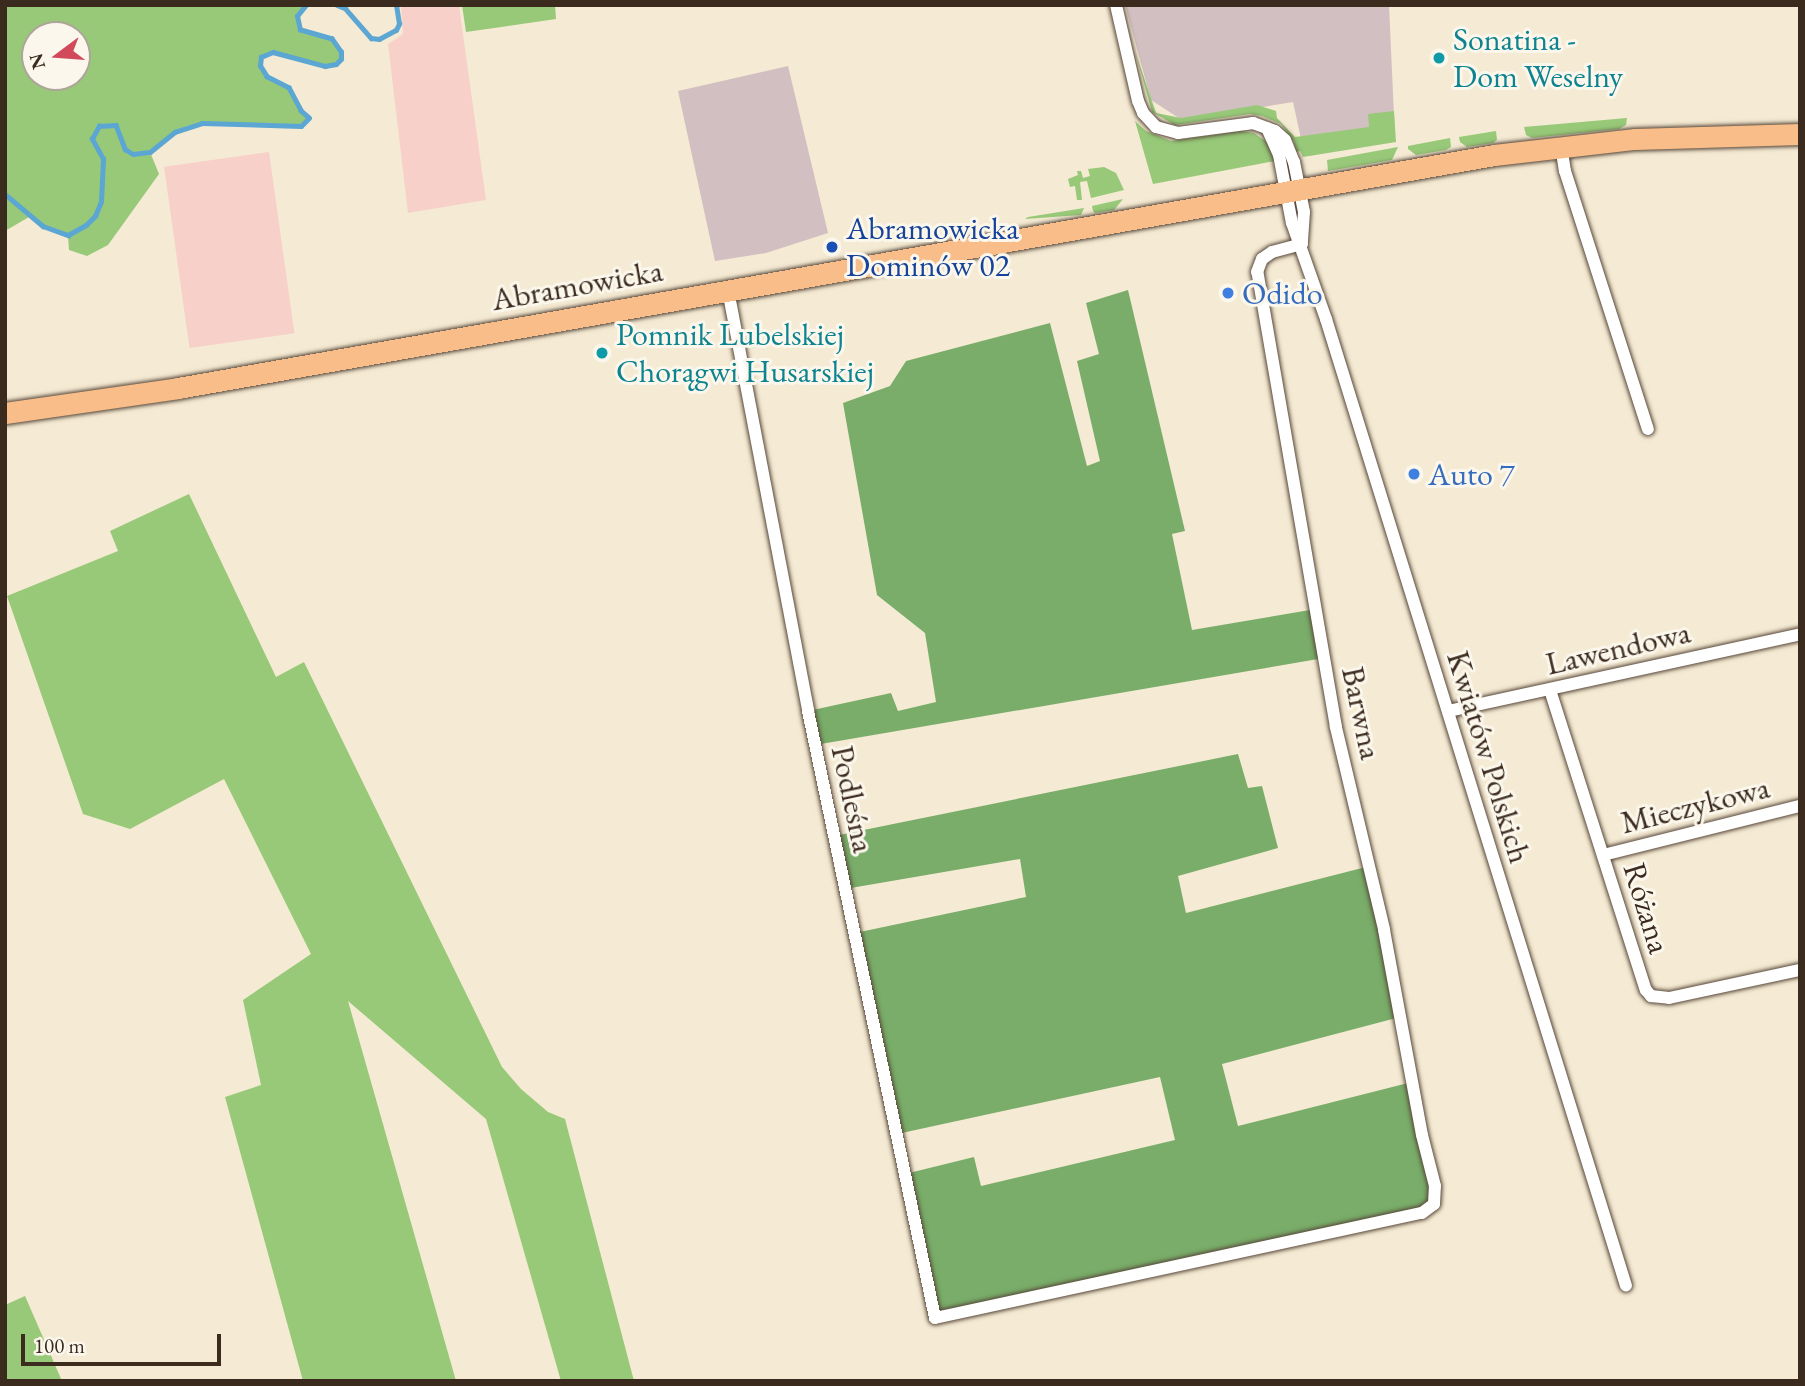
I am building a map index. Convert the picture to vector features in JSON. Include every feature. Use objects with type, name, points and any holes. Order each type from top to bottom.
[{"type":"main road","name":"Abramowicka","points":[[5,413],[169,389],[1494,155],[1561,146],[1682,136],[1800,134]]},
{"type":"street","name":"Kwiatów Polskich","points":[[1116,5],[1140,107],[1156,127],[1178,133],[1242,123],[1267,128],[1276,146],[1292,190],[1292,223],[1302,244],[1626,1286]]},
{"type":"street","points":[[1561,146],[1565,171],[1648,429]]},
{"type":"street","name":"Barwna","points":[[935,1318],[1422,1213],[1434,1204],[1435,1185],[1422,1135],[1384,929],[1336,727],[1258,272],[1262,260],[1272,252],[1302,244]]},
{"type":"street","name":"Podleśna","points":[[728,290],[808,711],[935,1318]]},
{"type":"street","name":"Lawendowa","points":[[1448,711],[1800,634]]},
{"type":"street","name":"Różana","points":[[1550,690],[1642,982],[1651,996],[1687,996],[1800,970]]},
{"type":"street","name":"Mieczykowa","points":[[1603,855],[1800,806]]},
{"type":"shaded area","points":[[401,5],[459,5],[486,200],[408,213],[388,44],[403,34]]},
{"type":"shaded area","points":[[1125,5],[1389,5],[1395,138],[1303,148],[1293,102],[1182,120],[1151,100]]},
{"type":"shaded area","points":[[788,66],[828,233],[766,253],[715,261],[678,91]]},
{"type":"shaded area","points":[[269,152],[294,333],[190,348],[164,167]]},
{"type":"green space","points":[[5,5],[306,5],[297,16],[300,30],[332,39],[341,52],[341,59],[336,64],[325,66],[283,53],[273,52],[261,57],[262,72],[289,88],[301,111],[309,118],[306,122],[294,127],[219,122],[187,126],[175,132],[150,152],[159,174],[108,245],[87,256],[69,250],[68,235],[43,226],[29,217],[5,231]]},
{"type":"green space","points":[[462,5],[555,5],[556,19],[466,32]]},
{"type":"green space","points":[[1135,51],[1156,113],[1181,118],[1257,105],[1276,111],[1277,118],[1295,137],[1369,127],[1368,114],[1394,111],[1396,142],[1303,157],[1300,151],[1296,152],[1294,142],[1281,124],[1262,116],[1250,114],[1175,125],[1152,112]]},
{"type":"green space","points":[[1627,118],[1626,125],[1619,129],[1532,138],[1526,135],[1524,127]]},
{"type":"green space","points":[[1135,121],[1146,131],[1171,141],[1241,131],[1254,133],[1268,143],[1275,161],[1153,184]]},
{"type":"green space","points":[[1496,131],[1497,140],[1493,143],[1467,147],[1460,142],[1459,137]]},
{"type":"green space","points":[[1450,138],[1451,147],[1446,150],[1416,155],[1408,149],[1408,146]]},
{"type":"green space","points":[[1398,147],[1392,160],[1328,171],[1327,160]]},
{"type":"green space","points":[[1104,167],[1116,173],[1124,190],[1091,198],[1087,181],[1080,182],[1082,200],[1077,200],[1075,186],[1070,187],[1068,179],[1078,175],[1077,171],[1081,171],[1083,178],[1090,176],[1088,169]]},
{"type":"green space","points":[[1123,199],[1114,210],[1093,211],[1092,206]]},
{"type":"green space","points":[[1084,208],[1081,215],[1025,219],[1028,217]]},
{"type":"green space","points":[[1128,290],[1185,531],[1172,534],[1192,630],[1316,609],[1324,658],[815,745],[808,711],[891,693],[898,711],[936,702],[925,633],[877,595],[843,403],[890,386],[906,361],[1050,323],[1087,466],[1100,461],[1077,361],[1099,354],[1086,303]]},
{"type":"green space","points":[[189,494],[276,677],[304,662],[502,1067],[521,1089],[548,1112],[565,1119],[634,1381],[561,1381],[486,1119],[348,1001],[456,1381],[303,1381],[225,1097],[261,1085],[243,1000],[311,954],[224,779],[130,829],[83,814],[7,596],[118,551],[110,531]]},
{"type":"green space","points":[[1238,754],[1248,788],[1262,786],[1278,848],[1178,876],[1186,913],[1370,866],[1400,1017],[1222,1064],[1238,1126],[1412,1082],[1434,1204],[1422,1213],[935,1318],[905,1174],[974,1157],[981,1186],[1175,1140],[1160,1077],[897,1134],[855,933],[1026,897],[1020,859],[845,889],[834,836]]},
{"type":"green space","points":[[25,1296],[62,1381],[5,1381],[5,1305]]},
{"type":"waterway","points":[[5,194],[43,226],[68,235],[86,225],[95,216],[101,202],[103,159],[92,139],[99,126],[116,125],[125,149],[133,154],[150,152],[175,132],[202,123],[301,126],[309,118],[301,111],[289,88],[267,77],[260,66],[261,57],[273,52],[325,66],[336,64],[341,59],[341,52],[332,39],[300,30],[297,16],[306,5]]},
{"type":"waterway","points":[[337,5],[345,8],[371,38],[379,39],[396,30],[399,24],[396,5]]},
{"type":"place","name":"Sonatina - Dom Weselny","points":[[1439,58]]},
{"type":"place","name":"Abramowicka Dominów 02","points":[[832,247]]},
{"type":"place","name":"Odido","points":[[1228,293]]},
{"type":"place","name":"Pomnik Lubelskiej Chorągwi Husarskiej","points":[[602,353]]},
{"type":"place","name":"Auto 7","points":[[1414,474]]}]
